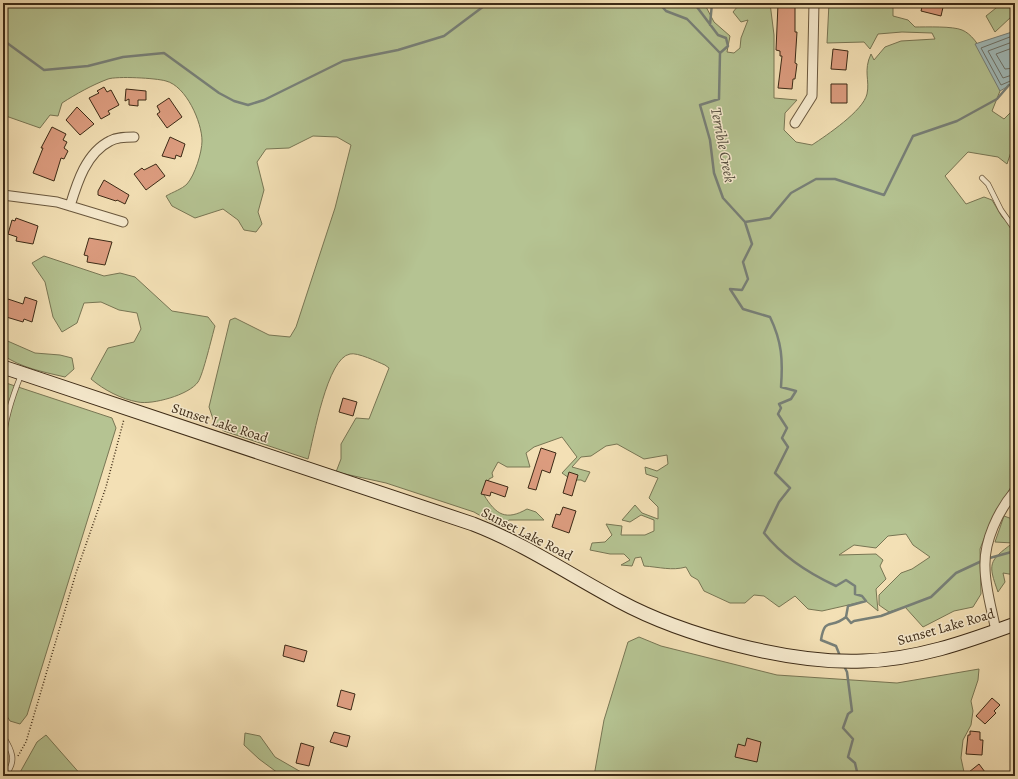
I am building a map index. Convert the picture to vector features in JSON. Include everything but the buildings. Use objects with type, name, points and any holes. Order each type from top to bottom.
[{"type":"main road","name":"Sunset Lake Road","points":[[3,367],[477,525],[534,552],[620,602],[672,625],[719,639],[798,657],[831,661],[864,662],[890,659],[936,650],[1015,624]]},
{"type":"street","points":[[795,124],[812,96],[814,3]]},
{"type":"street","points":[[70,206],[79,178],[98,150],[110,140],[134,137]]},
{"type":"street","points":[[3,195],[46,200],[123,222]]},
{"type":"street","points":[[996,631],[984,566],[990,538],[997,518],[1006,502],[1015,491]]},
{"type":"lane","points":[[982,178],[988,184],[1001,210],[1015,230]]},
{"type":"lane","points":[[3,490],[6,472],[4,437],[8,414],[21,374]]},
{"type":"lane","points":[[3,736],[13,752],[14,760],[11,768],[4,776]]},
{"type":"path","points":[[14,760],[19,756],[26,742],[76,573],[106,488],[127,409]]},
{"type":"green space","points":[[4,3],[704,3],[714,22],[730,36],[727,52],[734,53],[740,48],[741,38],[748,20],[741,22],[733,12],[738,6],[734,3],[770,3],[774,35],[774,98],[797,100],[785,113],[784,130],[796,142],[812,145],[844,122],[859,108],[864,101],[868,89],[867,65],[871,54],[874,60],[885,47],[901,41],[935,39],[932,33],[902,32],[878,34],[870,49],[864,42],[827,43],[829,3],[893,3],[893,16],[908,20],[915,27],[952,28],[962,30],[969,34],[975,40],[990,66],[1000,91],[992,111],[1004,119],[1015,108],[1015,140],[1007,164],[998,157],[968,152],[945,176],[966,204],[984,197],[992,200],[1002,217],[1015,230],[1015,483],[1012,485],[989,526],[980,549],[981,594],[973,607],[954,611],[923,627],[905,607],[889,612],[879,605],[879,595],[901,573],[912,569],[930,557],[913,545],[906,534],[888,536],[876,548],[854,545],[839,555],[876,554],[883,560],[880,566],[886,579],[876,589],[878,611],[866,601],[822,611],[808,609],[795,596],[779,607],[764,596],[754,595],[745,603],[730,603],[704,591],[698,580],[691,576],[686,567],[671,569],[644,566],[641,557],[635,558],[632,566],[621,565],[630,560],[624,554],[610,554],[590,550],[592,543],[605,542],[612,535],[606,524],[622,526],[621,535],[645,535],[654,531],[654,520],[641,515],[630,522],[622,520],[635,505],[642,513],[658,519],[658,507],[649,498],[658,478],[646,474],[645,467],[657,471],[668,464],[667,455],[644,459],[617,444],[606,446],[591,456],[581,457],[572,467],[590,472],[585,482],[581,480],[572,480],[562,473],[577,457],[562,437],[534,447],[526,453],[530,467],[507,467],[498,462],[492,473],[493,477],[489,479],[484,495],[488,502],[502,514],[513,515],[527,509],[536,512],[544,520],[509,520],[500,527],[474,512],[386,483],[336,472],[341,459],[341,444],[356,418],[369,419],[389,368],[357,354],[350,354],[342,359],[328,383],[308,459],[224,431],[215,425],[209,407],[230,320],[235,318],[269,335],[290,337],[296,327],[335,208],[351,145],[337,137],[313,136],[289,148],[266,149],[257,162],[264,190],[258,212],[262,224],[256,232],[244,230],[238,220],[223,209],[195,218],[172,206],[166,196],[183,187],[190,180],[198,163],[202,141],[199,124],[192,106],[180,90],[173,84],[166,81],[146,78],[108,79],[84,90],[62,103],[58,116],[50,115],[40,128],[3,115],[3,69],[7,56],[7,15]]},
{"type":"green space","points":[[1015,3],[1015,17],[1011,17],[995,32],[986,16],[1001,4]]},
{"type":"green space","points":[[44,256],[104,276],[120,273],[135,277],[172,311],[208,317],[215,326],[205,364],[198,382],[193,387],[179,395],[144,403],[132,401],[119,396],[101,387],[91,379],[108,348],[134,342],[141,329],[137,313],[119,310],[101,302],[84,303],[77,323],[62,332],[53,317],[45,282],[32,263]]},
{"type":"green space","points":[[3,339],[35,353],[60,355],[72,358],[74,369],[65,377],[33,369],[17,363],[3,355]]},
{"type":"green space","points":[[3,382],[112,418],[116,428],[27,715],[20,724],[10,721],[3,710]]},
{"type":"green space","points":[[1004,516],[1015,520],[1015,575],[1003,573],[1005,582],[998,592],[993,575],[992,564],[999,554],[1013,543],[995,542]]},
{"type":"green space","points":[[639,637],[661,646],[777,675],[897,683],[979,669],[978,680],[971,701],[973,711],[971,725],[963,740],[961,758],[964,776],[594,776],[604,720],[628,642]]},
{"type":"green space","points":[[245,733],[260,736],[275,757],[308,776],[282,776],[259,759],[244,745]]},
{"type":"green space","points":[[46,735],[82,776],[18,776],[37,742]]},
{"type":"water","points":[[1015,31],[1015,82],[1000,91],[975,44]]},
{"type":"waterway","points":[[3,40],[44,70],[88,66],[123,57],[164,53],[219,93],[234,101],[248,105],[264,100],[343,61],[398,50],[444,36],[488,3]]},
{"type":"waterway","points":[[659,3],[666,11],[687,19],[720,53]]},
{"type":"waterway","name":"Terrible Creek","points":[[694,3],[718,35],[726,38],[728,46],[720,53],[719,99],[700,105],[710,140],[714,173],[723,198],[745,222],[752,244],[743,262],[748,279],[742,290],[730,289],[743,309],[770,317],[781,351],[781,387],[796,391],[791,399],[779,404],[781,408],[778,414],[787,428],[782,438],[788,447],[775,473],[790,488],[779,502],[764,533],[779,550],[797,564],[836,586],[846,580],[855,586],[855,594],[862,596],[866,601],[848,606],[846,617],[836,623],[829,624],[824,628],[821,640],[836,646],[840,656]]},
{"type":"waterway","points":[[710,25],[712,3]]},
{"type":"waterway","points":[[745,222],[770,218],[791,193],[816,179],[835,179],[884,195],[913,136],[957,121],[997,99],[1009,85]]},
{"type":"waterway","points":[[846,617],[851,623],[854,621],[881,616],[931,597],[956,573],[986,559],[1015,551]]},
{"type":"waterway","name":"Terrible Creek","points":[[844,666],[847,672],[852,711],[848,714],[843,728],[853,739],[848,757],[855,763],[858,776]]}]
